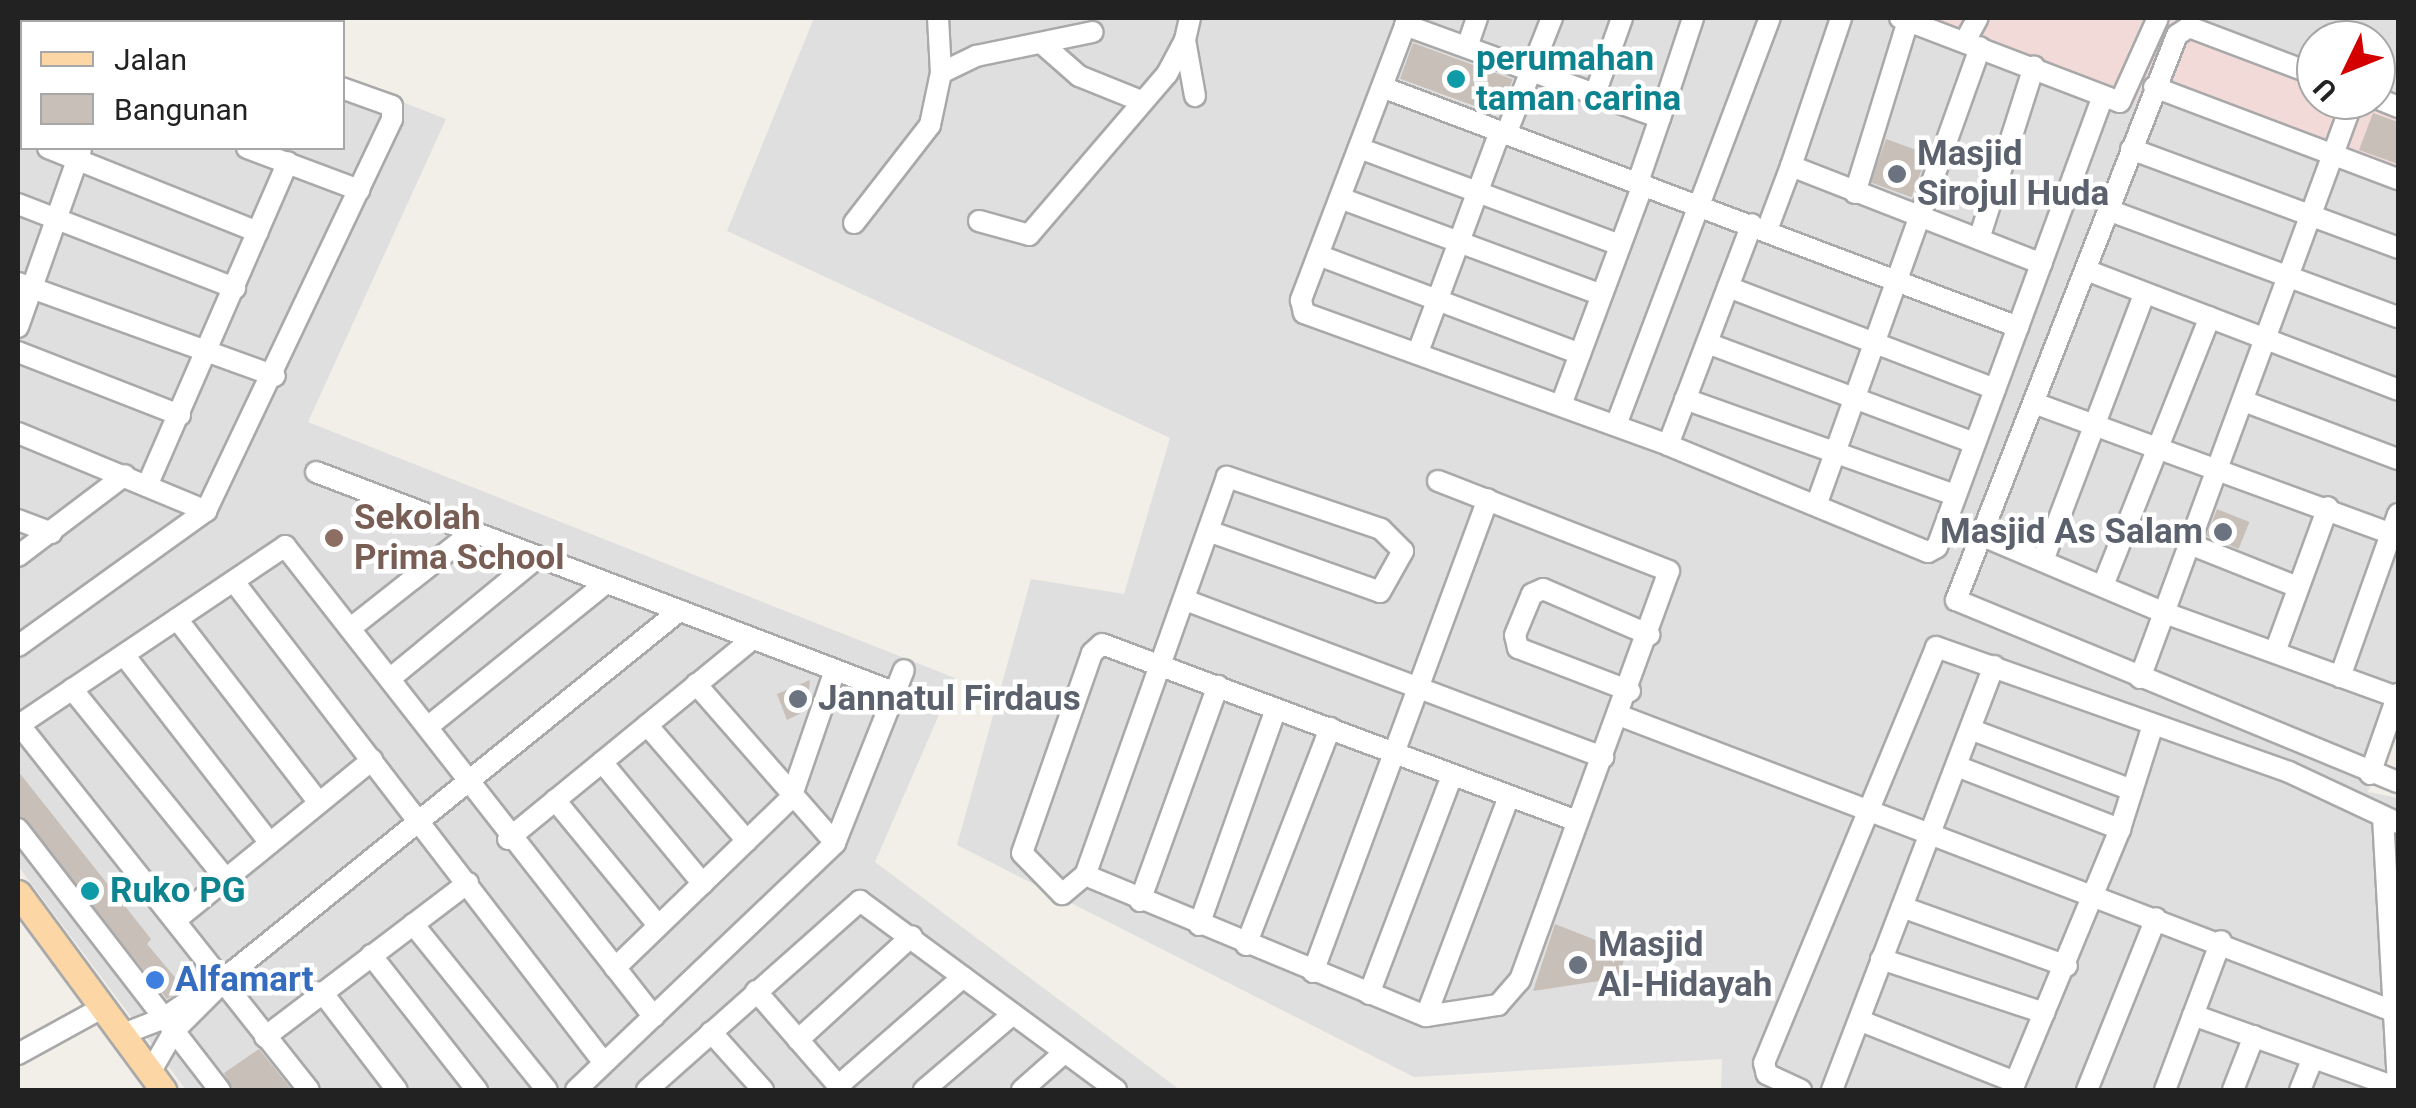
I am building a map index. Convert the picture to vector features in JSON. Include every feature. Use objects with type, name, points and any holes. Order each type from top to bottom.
[{"type":"main road","points":[[20,903],[158,1085]]},
{"type":"street","points":[[854,223],[924,137],[941,74],[938,18]]},
{"type":"street","points":[[1190,18],[1185,40],[1195,96]]},
{"type":"street","points":[[1467,47],[1477,18]]},
{"type":"street","points":[[1418,352],[1478,192],[1552,18]]},
{"type":"street","points":[[1595,94],[1622,18]]},
{"type":"street","points":[[1561,405],[1620,246],[1693,18]]},
{"type":"street","points":[[1616,425],[1770,18]]},
{"type":"street","points":[[1668,444],[1728,287],[1791,166],[1841,18]]},
{"type":"street","points":[[1816,503],[1919,220],[1978,18]]},
{"type":"street","points":[[1855,193],[1904,19],[2034,67],[2102,99],[2126,97],[2158,18]]},
{"type":"street","points":[[1660,118],[1531,72],[1407,21],[1301,300],[1304,313],[1668,444],[1928,552],[1937,547],[2102,99]]},
{"type":"street","points":[[2296,67],[2205,25],[2177,34],[1984,537],[1955,594],[1959,604],[2370,774],[2398,782]]},
{"type":"street","points":[[941,74],[976,56],[1046,47],[1093,32]]},
{"type":"street","points":[[980,221],[1025,238],[1141,101],[1185,40]]},
{"type":"street","points":[[1046,47],[1080,76],[1141,101]]},
{"type":"street","points":[[1978,239],[2034,67]]},
{"type":"street","points":[[1382,87],[1898,278],[2018,327]]},
{"type":"street","points":[[2154,88],[2398,179]]},
{"type":"street","points":[[18,646],[208,505],[275,376],[394,109],[345,89]]},
{"type":"street","points":[[2140,678],[2246,402],[2308,215],[2345,120]]},
{"type":"street","points":[[1359,148],[1620,246]]},
{"type":"street","points":[[2131,149],[2398,248]]},
{"type":"street","points":[[252,150],[359,190]]},
{"type":"street","points":[[18,327],[24,286],[80,154],[258,232]]},
{"type":"street","points":[[148,486],[288,162]]},
{"type":"street","points":[[1791,166],[1919,220],[2042,264]]},
{"type":"street","points":[[1340,198],[1602,295]]},
{"type":"street","points":[[18,204],[235,288]]},
{"type":"street","points":[[2108,210],[2398,317]]},
{"type":"street","points":[[1318,256],[1580,354]]},
{"type":"street","points":[[2086,270],[2398,390]]},
{"type":"street","points":[[24,286],[208,346],[275,376]]},
{"type":"street","points":[[1728,287],[1995,389]]},
{"type":"street","points":[[2044,558],[2144,295]]},
{"type":"street","points":[[2104,583],[2210,317]]},
{"type":"street","points":[[1707,343],[1974,443]]},
{"type":"street","points":[[18,352],[180,415]]},
{"type":"street","points":[[1686,399],[1833,455],[1954,495]]},
{"type":"street","points":[[2246,402],[2398,459]]},
{"type":"street","points":[[2034,403],[2397,528],[2340,677]]},
{"type":"street","points":[[18,432],[148,486],[208,505]]},
{"type":"street","points":[[316,472],[896,693]]},
{"type":"street","points":[[1210,532],[1380,592],[1403,551],[1381,529],[1235,474],[1210,532],[1159,663],[1085,876],[1062,894],[1022,853],[1092,652],[1102,644],[1159,663],[1577,821]]},
{"type":"street","points":[[18,556],[125,476]]},
{"type":"street","points":[[1085,876],[1426,1016],[1511,997],[1621,716],[1669,571],[1438,481]]},
{"type":"street","points":[[1313,972],[1488,499]]},
{"type":"street","points":[[2276,652],[2295,586],[2328,507]]},
{"type":"street","points":[[18,520],[52,533]]},
{"type":"street","points":[[352,627],[471,534]]},
{"type":"street","points":[[1984,537],[2104,583],[2165,614],[2398,695],[2370,774]]},
{"type":"street","points":[[2192,545],[2295,586]]},
{"type":"street","points":[[309,1090],[265,1037],[228,976],[176,919],[18,724],[235,583],[285,546],[430,725],[508,839],[654,1017]]},
{"type":"street","points":[[392,677],[537,558]]},
{"type":"street","points":[[235,583],[604,1062]]},
{"type":"street","points":[[430,725],[605,584]]},
{"type":"street","points":[[1630,691],[1518,648],[1515,635],[1532,594],[1543,589],[1650,634]]},
{"type":"street","points":[[1185,600],[1603,757]]},
{"type":"street","points":[[123,1034],[168,1025],[421,820],[472,784],[679,612]]},
{"type":"street","points":[[177,620],[319,803]]},
{"type":"street","points":[[508,839],[752,639]]},
{"type":"street","points":[[1800,1090],[1767,1074],[1764,1064],[1931,650],[1994,666],[2300,776],[2391,820],[2398,1087],[2370,1086],[2254,1036],[2193,1015]]},
{"type":"street","points":[[124,655],[270,842]]},
{"type":"street","points":[[1832,1090],[1861,1021],[1880,958],[1975,731],[1994,666]]},
{"type":"street","points":[[615,968],[791,798],[835,670]]},
{"type":"street","points":[[576,1090],[835,843],[904,670]]},
{"type":"street","points":[[696,684],[791,798],[835,843]]},
{"type":"street","points":[[1140,900],[1218,686]]},
{"type":"street","points":[[72,690],[226,879]]},
{"type":"street","points":[[1199,925],[1276,709]]},
{"type":"street","points":[[1621,716],[2221,940],[2396,1012]]},
{"type":"street","points":[[647,725],[747,841]]},
{"type":"street","points":[[1861,1021],[2013,1086],[2067,966],[2120,829],[2153,725]]},
{"type":"street","points":[[1246,945],[1330,728]]},
{"type":"street","points":[[1975,731],[2132,790]]},
{"type":"street","points":[[176,919],[372,760]]},
{"type":"street","points":[[602,762],[703,884]]},
{"type":"street","points":[[1959,767],[2120,829]]},
{"type":"street","points":[[1369,994],[1452,776]]},
{"type":"street","points":[[1426,1016],[1509,796]]},
{"type":"street","points":[[555,800],[659,926]]},
{"type":"street","points":[[18,829],[220,1090]]},
{"type":"street","points":[[265,1037],[468,883]]},
{"type":"street","points":[[655,1088],[711,1032],[860,901],[1116,1090]]},
{"type":"street","points":[[1902,907],[2067,966]]},
{"type":"street","points":[[2087,1090],[2156,918]]},
{"type":"street","points":[[413,924],[546,1090]]},
{"type":"street","points":[[798,1040],[912,936]]},
{"type":"street","points":[[2164,1090],[2221,940]]},
{"type":"street","points":[[371,956],[477,1090]]},
{"type":"street","points":[[1880,958],[2044,1013]]},
{"type":"street","points":[[756,991],[840,1088],[962,977]]},
{"type":"street","points":[[322,992],[398,1090]]},
{"type":"street","points":[[18,1054],[100,1008]]},
{"type":"street","points":[[924,1090],[1013,1014]]},
{"type":"street","points":[[158,1085],[168,1025]]},
{"type":"street","points":[[711,1032],[763,1090]]},
{"type":"street","points":[[2233,1090],[2254,1036]]},
{"type":"street","points":[[1022,1090],[1065,1052]]},
{"type":"street","points":[[2300,1090],[2312,1060]]},
{"type":"shaded area","points":[[18,18],[106,20],[20,20],[20,150],[345,150],[345,80],[446,119],[308,422],[955,678],[875,862],[1180,1090],[186,1090],[18,866]]},
{"type":"shaded area","points":[[814,18],[2398,18],[2398,103],[2396,20],[2296,20],[2296,67],[2172,21],[2296,104],[2296,120],[2320,120],[2398,172],[2398,718],[2368,792],[2398,798],[2398,1090],[1721,1090],[1722,1059],[1414,1077],[957,845],[1031,579],[1124,594],[1170,438],[727,231]]},
{"type":"shaded area","points":[[1888,18],[2161,18],[2296,67],[2296,120],[2396,120],[2398,103],[2398,172],[2148,76],[2131,109]]},
{"type":"building","name":"perumahan taman carina","points":[[1413,43],[1513,79],[1500,115],[1400,79]]},
{"type":"building","points":[[2370,120],[2398,122],[2398,164],[2359,150]]},
{"type":"building","points":[[1886,139],[1927,154],[1912,197],[1870,182]]},
{"type":"building","name":"Masjid As Salam","points":[[2217,509],[2249,522],[2239,549],[2206,536]]},
{"type":"building","name":"Jannatul Firdaus","points":[[810,680],[807,710],[787,720],[777,694]]},
{"type":"building","name":"Ruko PG","points":[[18,771],[151,939],[147,944],[184,988],[167,999],[18,815]]},
{"type":"building","name":"Masjid Al-Hidayah","points":[[1555,924],[1626,952],[1619,978],[1533,991]]},
{"type":"building","points":[[259,1049],[292,1090],[233,1090],[224,1073]]},
{"type":"place","name":"perumahan taman carina","points":[[1456,79]]},
{"type":"place","name":"Masjid Sirojul Huda","points":[[1897,174]]},
{"type":"place","name":"Masjid As Salam","points":[[2223,532]]},
{"type":"place","name":"Sekolah Prima School","points":[[334,538]]},
{"type":"place","name":"Jannatul Firdaus","points":[[798,699]]},
{"type":"place","name":"Ruko PG","points":[[90,891]]},
{"type":"place","name":"Masjid Al-Hidayah","points":[[1578,965]]},
{"type":"place","name":"Alfamart","points":[[155,980]]}]
